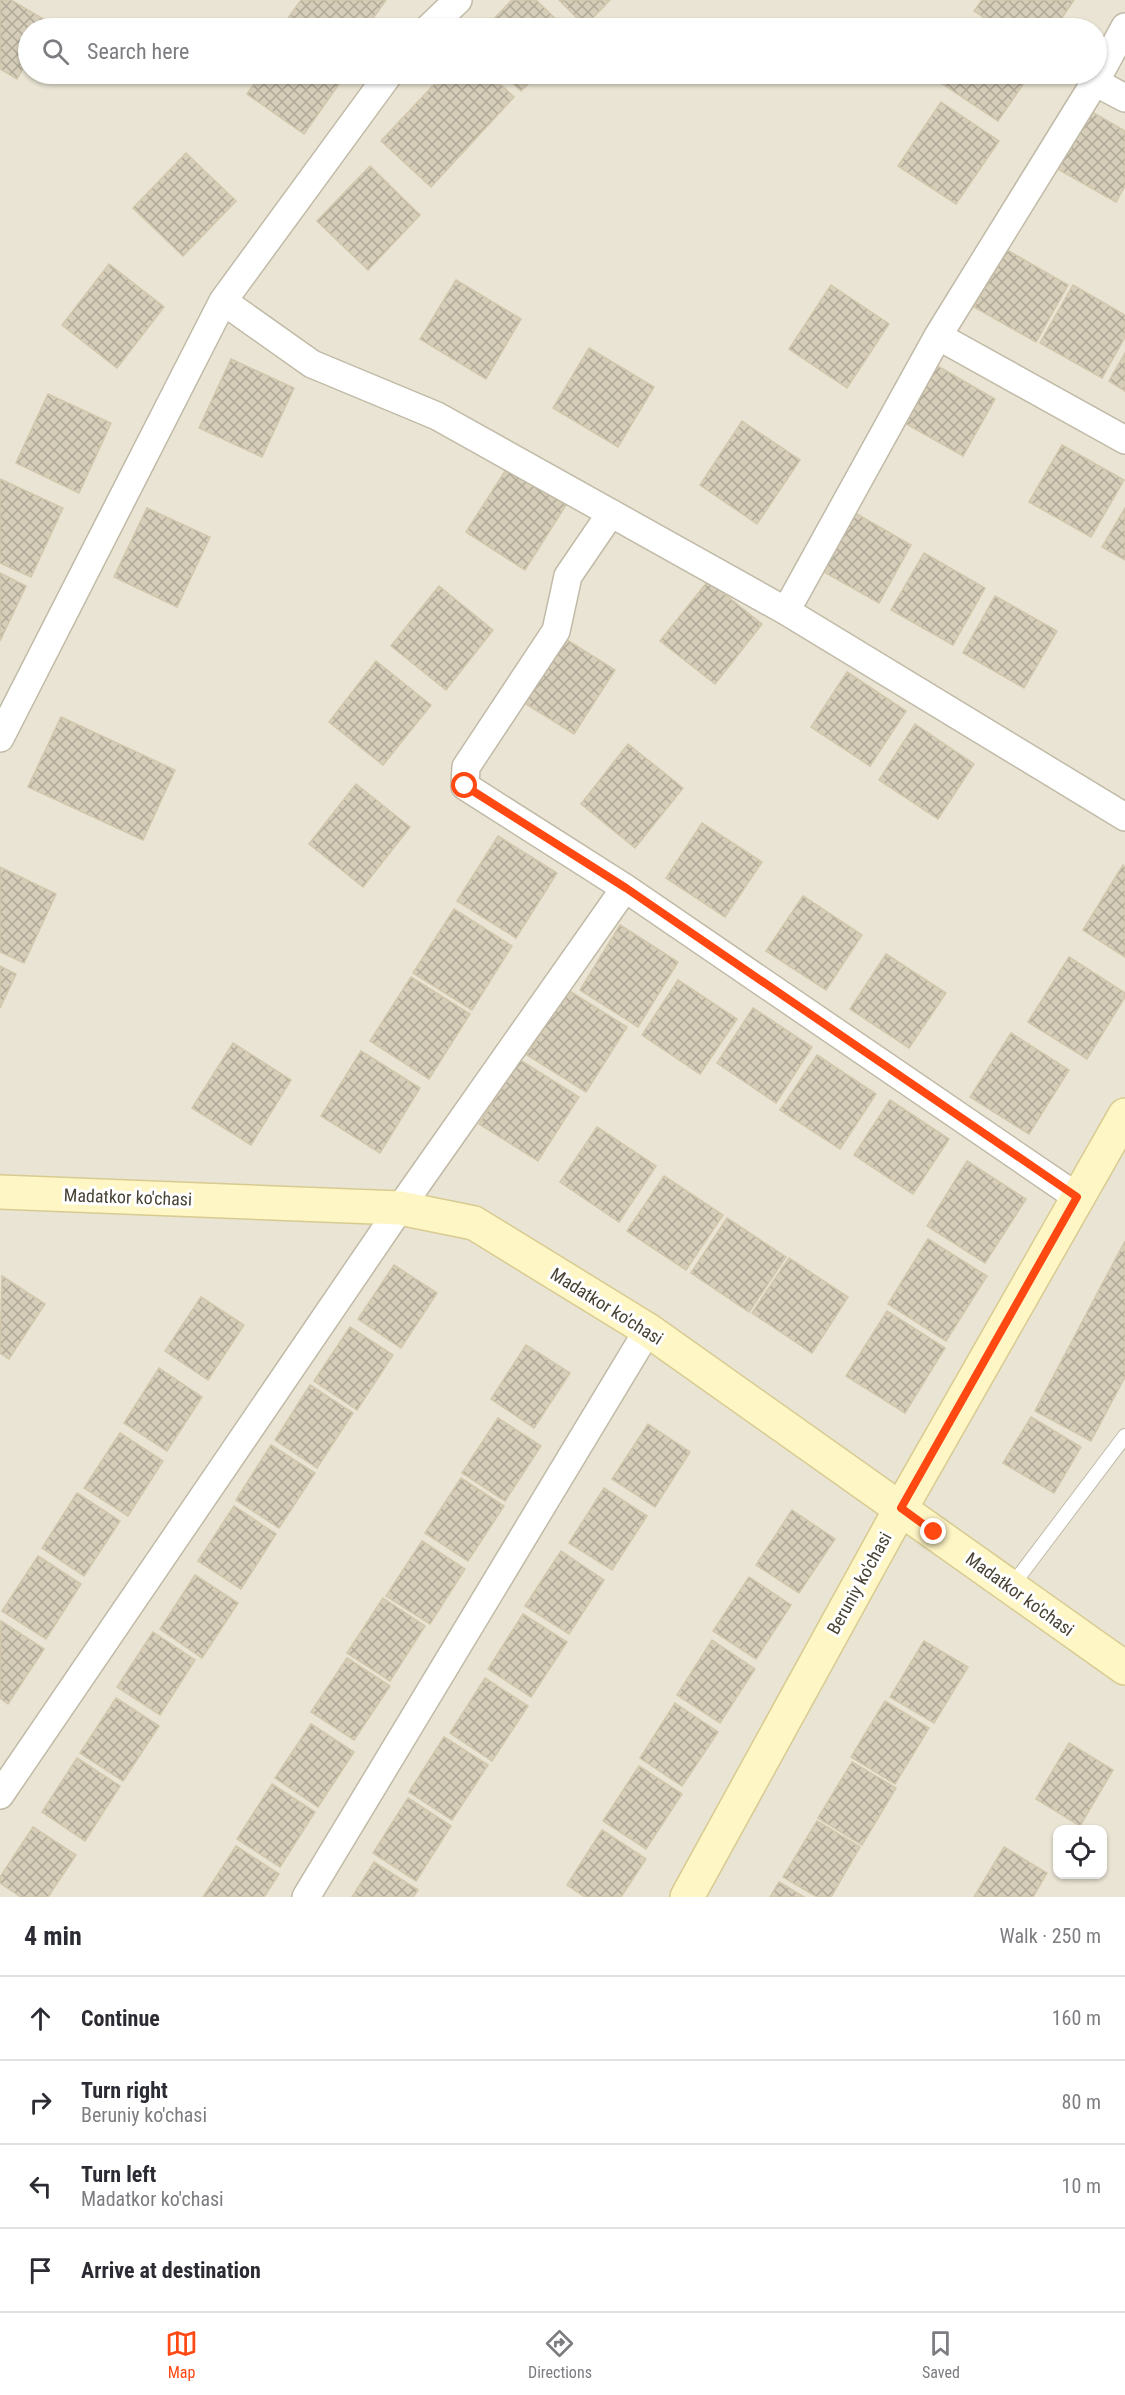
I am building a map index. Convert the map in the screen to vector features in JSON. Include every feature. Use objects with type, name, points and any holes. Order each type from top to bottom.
[{"type":"street","points":[[439,18],[458,0]]},
{"type":"street","points":[[1107,60],[1125,27]]},
{"type":"street","points":[[0,738],[223,301],[382,84]]},
{"type":"street","points":[[786,611],[938,336],[1094,84]]},
{"type":"street","points":[[1099,84],[1125,98]]},
{"type":"street","points":[[223,301],[312,364],[437,416],[786,611],[1125,817]]},
{"type":"street","points":[[938,336],[1125,440]]},
{"type":"street","points":[[611,513],[568,576],[556,631],[466,767],[465,786],[626,888],[1077,1197]]},
{"type":"street","points":[[0,1795],[400,1208],[626,888]]},
{"type":"street","name":"Beruniy ko'chasi","points":[[687,1897],[901,1508],[1125,1114]]},
{"type":"street","name":"Madatkor ko'chasi","points":[[0,1192],[400,1208],[474,1223],[648,1330],[1125,1668]]},
{"type":"street","points":[[306,1897],[648,1330]]},
{"type":"lane","points":[[1011,1587],[1125,1436]]},
{"type":"shaded area","points":[[0,0],[1125,0],[1125,1897],[0,1897]]},
{"type":"building","points":[[0,0],[11,0],[42,18],[18,18],[17,79],[0,69]]},
{"type":"building","points":[[301,0],[386,0],[373,18],[288,18]]},
{"type":"building","points":[[512,0],[536,0],[555,18],[495,18]]},
{"type":"building","points":[[559,0],[610,0],[593,18],[577,18]]},
{"type":"building","points":[[982,0],[1074,0],[1062,18],[985,18],[974,11]]},
{"type":"building","points":[[254,84],[339,84],[304,134],[247,94]]},
{"type":"building","points":[[435,84],[500,84],[514,97],[431,187],[381,141]]},
{"type":"building","points":[[513,84],[528,84],[521,91]]},
{"type":"building","points":[[942,84],[1023,84],[998,121]]},
{"type":"building","points":[[941,102],[999,141],[956,204],[898,166]]},
{"type":"building","points":[[1087,109],[1125,131],[1125,186],[1116,202],[1054,167]]},
{"type":"building","points":[[186,153],[236,201],[183,256],[133,208]]},
{"type":"building","points":[[370,166],[420,215],[368,270],[317,221]]},
{"type":"building","points":[[1007,250],[1068,285],[1036,342],[974,307]]},
{"type":"building","points":[[109,264],[164,307],[117,368],[62,325]]},
{"type":"building","points":[[456,280],[521,319],[486,379],[420,339]]},
{"type":"building","points":[[831,285],[889,324],[847,388],[789,349]]},
{"type":"building","points":[[1073,285],[1125,315],[1125,337],[1102,378],[1040,343]]},
{"type":"building","points":[[589,348],[654,387],[618,447],[553,408]]},
{"type":"building","points":[[1125,353],[1125,391],[1109,381]]},
{"type":"building","points":[[231,359],[294,388],[262,457],[199,428]]},
{"type":"building","points":[[934,364],[995,399],[963,456],[901,421]]},
{"type":"building","points":[[48,394],[111,423],[79,493],[16,463]]},
{"type":"building","points":[[742,421],[800,460],[757,524],[700,485]]},
{"type":"building","points":[[1062,445],[1124,480],[1091,537],[1029,502]]},
{"type":"building","points":[[507,468],[566,505],[525,570],[466,532]]},
{"type":"building","points":[[0,479],[63,508],[31,577],[0,563]]},
{"type":"building","points":[[147,508],[210,537],[177,607],[114,577]]},
{"type":"building","points":[[1125,508],[1125,560],[1102,547]]},
{"type":"building","points":[[850,510],[911,545],[879,603],[817,568]]},
{"type":"building","points":[[924,553],[985,588],[953,645],[891,610]]},
{"type":"building","points":[[0,573],[26,586],[0,641]]},
{"type":"building","points":[[708,581],[762,624],[715,684],[660,641]]},
{"type":"building","points":[[439,586],[493,630],[446,690],[391,646]]},
{"type":"building","points":[[995,596],[1057,631],[1024,688],[963,653]]},
{"type":"building","points":[[556,633],[615,670],[574,734],[515,697]]},
{"type":"building","points":[[376,661],[431,705],[383,765],[329,722]]},
{"type":"building","points":[[847,672],[906,711],[870,766],[811,727]]},
{"type":"building","points":[[61,717],[175,770],[143,840],[28,787]]},
{"type":"building","points":[[915,724],[974,764],[938,819],[879,780]]},
{"type":"building","points":[[628,744],[683,788],[635,848],[581,804]]},
{"type":"building","points":[[356,784],[410,827],[363,887],[309,844]]},
{"type":"building","points":[[702,823],[762,862],[725,917],[666,878]]},
{"type":"building","points":[[498,836],[557,873],[516,938],[457,901]]},
{"type":"building","points":[[1123,865],[1125,867],[1125,957],[1083,930]]},
{"type":"building","points":[[0,867],[56,894],[24,963],[0,952]]},
{"type":"building","points":[[803,896],[862,935],[826,990],[766,951]]},
{"type":"building","points":[[454,909],[512,946],[472,1010],[413,973]]},
{"type":"building","points":[[620,925],[678,962],[638,1027],[580,990]]},
{"type":"building","points":[[886,954],[946,993],[909,1048],[850,1009]]},
{"type":"building","points":[[1069,957],[1125,993],[1125,997],[1087,1059],[1028,1022]]},
{"type":"building","points":[[0,966],[16,974],[0,1008]]},
{"type":"building","points":[[411,977],[470,1014],[429,1079],[370,1041]]},
{"type":"building","points":[[678,980],[737,1019],[700,1074],[642,1035]]},
{"type":"building","points":[[568,990],[627,1027],[586,1092],[527,1055]]},
{"type":"building","points":[[753,1008],[812,1047],[776,1103],[717,1063]]},
{"type":"building","points":[[1011,1033],[1069,1070],[1029,1134],[970,1097]]},
{"type":"building","points":[[233,1043],[291,1080],[251,1145],[192,1108]]},
{"type":"building","points":[[361,1051],[420,1088],[380,1153],[321,1116]]},
{"type":"building","points":[[817,1055],[876,1094],[840,1149],[780,1110]]},
{"type":"building","points":[[520,1060],[579,1097],[538,1161],[479,1124]]},
{"type":"building","points":[[890,1100],[949,1139],[913,1194],[854,1155]]},
{"type":"building","points":[[597,1127],[656,1166],[619,1222],[560,1182]]},
{"type":"building","points":[[967,1161],[1026,1199],[985,1263],[927,1226]]},
{"type":"building","points":[[664,1176],[723,1215],[686,1270],[627,1231]]},
{"type":"building","points":[[727,1218],[786,1257],[749,1312],[691,1273]]},
{"type":"building","points":[[928,1239],[987,1276],[946,1341],[888,1304]]},
{"type":"building","points":[[1125,1241],[1125,1377],[1091,1441],[1035,1411]]},
{"type":"building","points":[[789,1258],[848,1297],[812,1353],[752,1313]]},
{"type":"building","points":[[394,1265],[437,1293],[401,1348],[358,1319]]},
{"type":"building","points":[[2,1276],[45,1304],[9,1359],[0,1353]]},
{"type":"building","points":[[201,1297],[244,1325],[208,1380],[165,1351]]},
{"type":"building","points":[[887,1311],[945,1348],[905,1413],[846,1376]]},
{"type":"building","points":[[350,1327],[393,1355],[357,1410],[314,1381]]},
{"type":"building","points":[[526,1345],[570,1373],[534,1428],[491,1399]]},
{"type":"building","points":[[159,1368],[202,1397],[167,1451],[124,1423]]},
{"type":"building","points":[[310,1385],[353,1413],[317,1468],[275,1440]]},
{"type":"building","points":[[1031,1417],[1081,1447],[1054,1493],[1003,1463]]},
{"type":"building","points":[[498,1418],[541,1446],[505,1501],[462,1473]]},
{"type":"building","points":[[648,1424],[690,1452],[655,1507],[612,1479]]},
{"type":"building","points":[[120,1433],[163,1461],[128,1516],[84,1488]]},
{"type":"building","points":[[271,1445],[315,1473],[279,1528],[236,1500]]},
{"type":"building","points":[[461,1478],[504,1506],[468,1561],[425,1533]]},
{"type":"building","points":[[604,1488],[647,1516],[612,1570],[569,1543]]},
{"type":"building","points":[[77,1493],[120,1521],[84,1576],[42,1548]]},
{"type":"building","points":[[234,1506],[276,1534],[241,1589],[198,1561]]},
{"type":"building","points":[[792,1510],[835,1539],[799,1593],[756,1565]]},
{"type":"building","points":[[422,1541],[465,1569],[430,1624],[386,1596]]},
{"type":"building","points":[[561,1551],[604,1580],[569,1634],[525,1606]]},
{"type":"building","points":[[38,1556],[81,1584],[46,1639],[2,1611]]},
{"type":"building","points":[[195,1575],[238,1603],[202,1658],[160,1629]]},
{"type":"building","points":[[749,1577],[791,1605],[756,1659],[713,1631]]},
{"type":"building","points":[[383,1598],[425,1626],[390,1681],[347,1653]]},
{"type":"building","points":[[523,1614],[567,1642],[531,1697],[488,1669]]},
{"type":"building","points":[[1,1621],[44,1649],[8,1704],[0,1698]]},
{"type":"building","points":[[153,1632],[195,1660],[160,1715],[117,1687]]},
{"type":"building","points":[[712,1640],[755,1669],[720,1723],[677,1695]]},
{"type":"building","points":[[924,1641],[968,1667],[934,1723],[890,1697]]},
{"type":"building","points":[[347,1658],[390,1686],[354,1740],[311,1712]]},
{"type":"building","points":[[485,1678],[528,1706],[492,1761],[450,1733]]},
{"type":"building","points":[[116,1698],[159,1726],[123,1781],[80,1753]]},
{"type":"building","points":[[885,1701],[929,1728],[895,1784],[851,1757]]},
{"type":"building","points":[[675,1703],[718,1732],[682,1786],[640,1758]]},
{"type":"building","points":[[311,1724],[354,1752],[318,1807],[275,1778]]},
{"type":"building","points":[[444,1737],[488,1765],[452,1820],[409,1792]]},
{"type":"building","points":[[1069,1743],[1113,1770],[1081,1825],[1036,1799]]},
{"type":"building","points":[[77,1758],[120,1786],[85,1841],[42,1812]]},
{"type":"building","points":[[852,1762],[896,1788],[862,1845],[818,1818]]},
{"type":"building","points":[[639,1766],[682,1794],[646,1849],[603,1821]]},
{"type":"building","points":[[272,1784],[315,1812],[280,1867],[237,1839]]},
{"type":"building","points":[[408,1798],[451,1826],[416,1881],[373,1853]]},
{"type":"building","points":[[817,1821],[860,1847],[831,1897],[817,1897],[783,1877]]},
{"type":"building","points":[[33,1827],[76,1855],[48,1897],[21,1897],[0,1883],[0,1877]]},
{"type":"building","points":[[602,1830],[646,1859],[621,1897],[585,1897],[567,1885]]},
{"type":"building","points":[[236,1846],[279,1874],[264,1897],[203,1897]]},
{"type":"building","points":[[1004,1847],[1047,1873],[1033,1897],[974,1897]]},
{"type":"building","points":[[374,1862],[418,1890],[413,1897],[352,1897]]},
{"type":"building","points":[[779,1882],[804,1897],[770,1897]]},
{"type":"route","points":[[465,786],[626,888],[1077,1197],[901,1508],[934,1532]]}]
